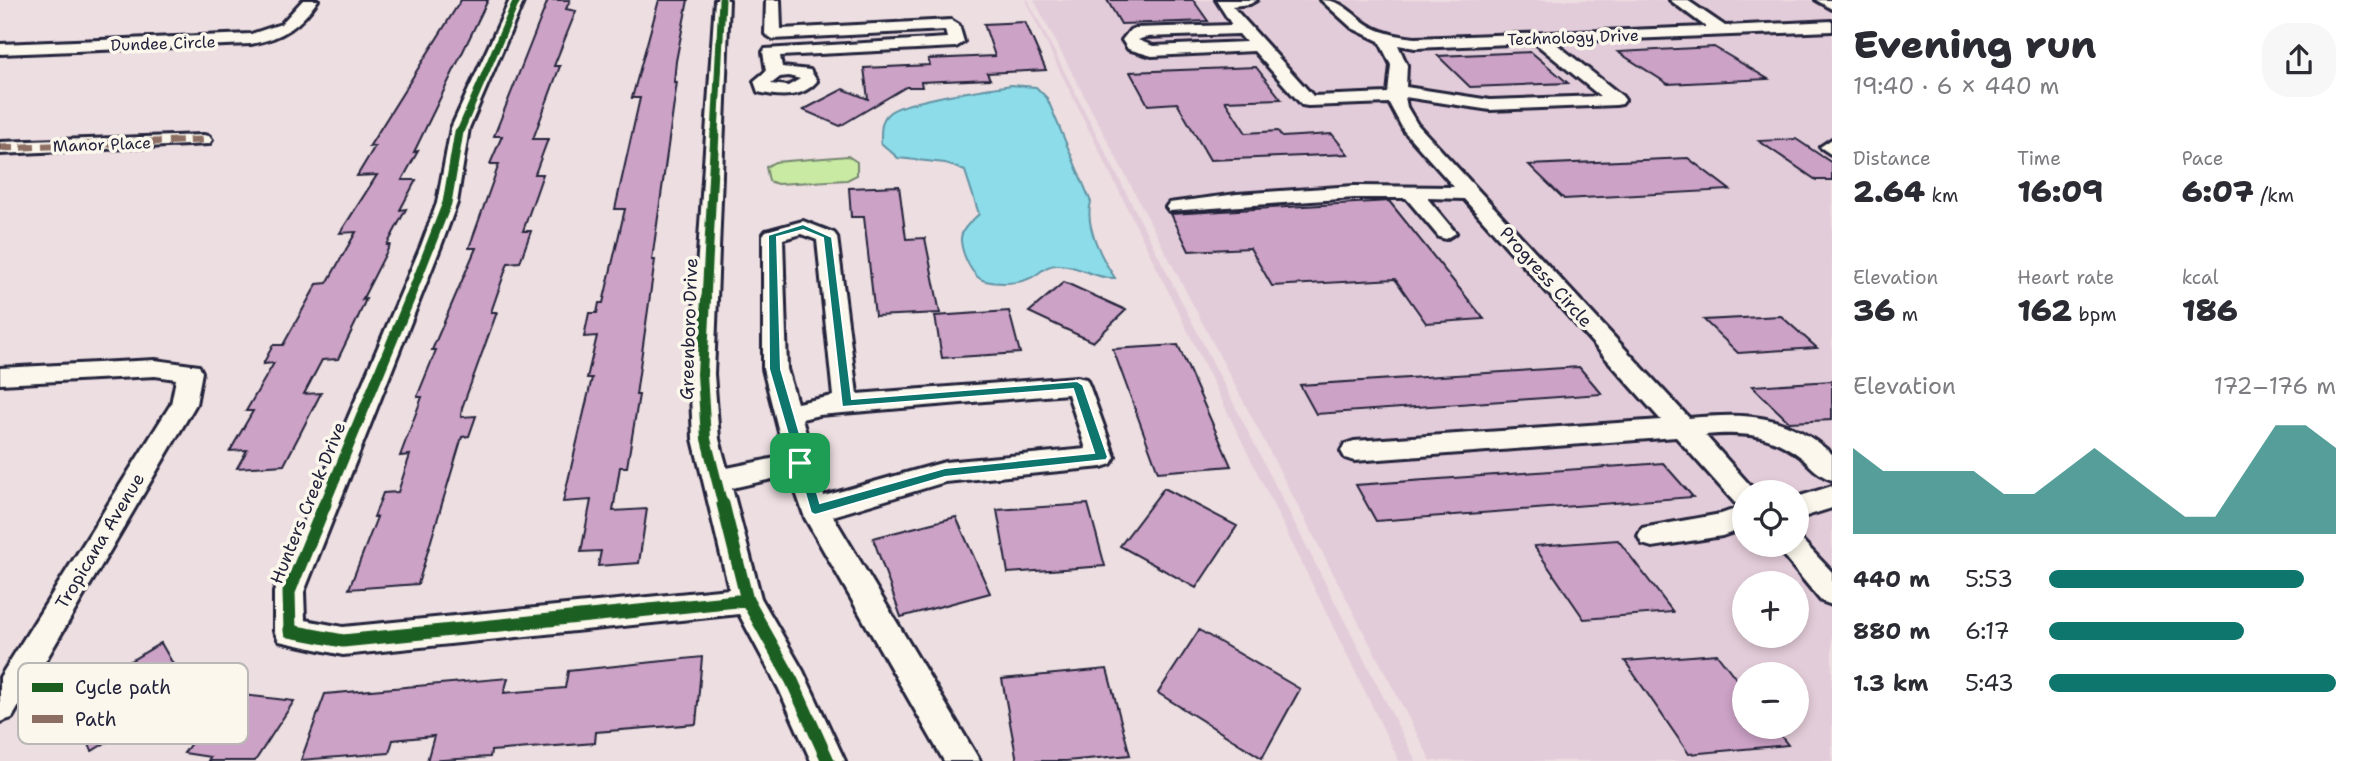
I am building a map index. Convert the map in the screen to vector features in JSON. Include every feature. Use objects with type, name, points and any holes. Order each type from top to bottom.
[{"type":"street","name":"Dundee Circle","points":[[0,49],[251,40],[275,36],[292,24],[311,0]]},
{"type":"street","name":"Hunters Creek Drive","points":[[517,0],[460,128],[447,203],[432,246],[289,592],[290,631],[343,641],[747,600]]},
{"type":"street","name":"Greenboro Drive","points":[[722,0],[702,373],[706,439],[747,600],[792,681],[828,761]]},
{"type":"street","points":[[773,0],[771,52],[775,73]]},
{"type":"street","points":[[1250,0],[1222,2],[1240,29],[1259,46],[1308,101],[1398,94],[1490,105],[1616,100],[1539,38]]},
{"type":"street","name":"Technology Drive","points":[[1328,0],[1359,29],[1387,41],[1415,43],[1832,26]]},
{"type":"street","points":[[1677,0],[1723,31]]},
{"type":"street","points":[[1823,0],[1832,5]]},
{"type":"street","points":[[771,52],[956,42],[951,25],[773,34]]},
{"type":"street","points":[[1240,29],[1135,33],[1130,40],[1134,46],[1152,51],[1259,46]]},
{"type":"street","name":"Progress Circle","points":[[1387,41],[1398,55],[1401,73],[1396,103],[1410,127],[1732,482]]},
{"type":"street","name":"Manor Place","points":[[0,148],[203,140]]},
{"type":"street","points":[[1176,207],[1354,192],[1469,193]]},
{"type":"street","points":[[1413,194],[1446,233]]},
{"type":"street","points":[[846,404],[827,237],[803,227],[773,235],[775,369],[815,510],[963,761]]},
{"type":"street","name":"Tropicana Avenue","points":[[0,376],[155,368],[190,372],[183,404],[27,663]]},
{"type":"street","points":[[788,414],[819,406],[1077,385],[1101,457],[945,472],[815,510]]},
{"type":"street","points":[[1354,451],[1680,425],[1768,425],[1814,452],[1832,470]]},
{"type":"street","points":[[715,481],[800,463]]},
{"type":"street","points":[[1809,504],[1832,497]]},
{"type":"street","points":[[1652,536],[1732,522]]},
{"type":"street","points":[[1802,557],[1827,580]]},
{"type":"street","name":"Tropicana Avenue","points":[[0,707],[18,677]]},
{"type":"shaded area","points":[[1025,0],[1028,0],[1416,761],[1399,761]]},
{"type":"shaded area","points":[[1034,0],[1832,0],[1832,761],[1431,761]]},
{"type":"green space","points":[[848,156],[857,162],[857,175],[847,180],[777,184],[769,181],[766,167],[775,162]]},
{"type":"water","points":[[1011,85],[1036,87],[1047,98],[1091,202],[1090,221],[1096,242],[1115,278],[1057,265],[1018,282],[995,283],[980,279],[968,264],[961,241],[964,229],[979,214],[965,171],[945,163],[898,158],[881,143],[884,119],[897,108],[928,99]]},
{"type":"building","points":[[461,0],[488,0],[402,180],[416,180],[400,210],[406,209],[362,300],[366,299],[356,322],[338,359],[322,360],[304,394],[321,393],[284,465],[237,468],[247,450],[230,451],[253,411],[246,411],[274,363],[263,364],[273,345],[283,345],[317,284],[327,283],[356,232],[340,233],[377,175],[357,176],[375,146],[369,147]]},
{"type":"building","points":[[548,0],[570,0],[566,9],[576,11],[554,66],[560,66],[533,139],[548,139],[535,174],[543,174],[523,231],[531,231],[520,262],[508,263],[491,312],[497,312],[462,408],[461,417],[476,416],[469,436],[462,437],[418,584],[349,589],[377,517],[374,517],[383,493],[398,492],[410,455],[400,456],[422,397],[417,397],[436,350],[432,350],[476,248],[469,248],[499,164],[490,164],[502,136],[494,136]]},
{"type":"building","points":[[659,0],[688,0],[676,61],[674,82],[677,82],[652,260],[655,260],[636,395],[639,395],[627,467],[620,467],[613,511],[647,509],[639,563],[598,566],[601,551],[581,552],[591,500],[563,502],[592,378],[587,378],[597,336],[584,337],[589,313],[597,313],[599,303],[603,303],[625,209],[615,209],[640,98],[632,98]]},
{"type":"building","points":[[1107,0],[1193,0],[1208,21],[1121,24]]},
{"type":"building","points":[[1025,22],[1046,70],[987,73],[990,79],[921,82],[922,87],[906,87],[840,126],[803,110],[843,89],[868,99],[864,68],[930,65],[928,59],[995,56],[984,24]]},
{"type":"building","points":[[1714,47],[1768,79],[1668,84],[1618,52]]},
{"type":"building","points":[[1531,52],[1568,83],[1470,87],[1438,56]]},
{"type":"building","points":[[1256,67],[1281,99],[1225,101],[1246,133],[1278,131],[1282,137],[1332,134],[1348,154],[1210,160],[1177,103],[1148,105],[1130,72]]},
{"type":"building","points":[[1796,139],[1832,163],[1832,180],[1816,180],[1759,141]]},
{"type":"building","points":[[1688,158],[1730,190],[1564,199],[1529,165]]},
{"type":"building","points":[[899,186],[906,239],[925,238],[940,313],[875,316],[864,217],[851,217],[849,188]]},
{"type":"building","points":[[1389,201],[1484,319],[1426,323],[1395,279],[1272,286],[1250,248],[1189,251],[1171,214]]},
{"type":"building","points":[[1064,282],[1126,310],[1093,342],[1029,312]]},
{"type":"building","points":[[1009,311],[1020,353],[942,358],[935,316]]},
{"type":"building","points":[[1781,316],[1817,348],[1738,353],[1704,320]]},
{"type":"building","points":[[1178,345],[1231,466],[1158,472],[1113,349]]},
{"type":"building","points":[[1579,367],[1602,394],[1316,414],[1300,385]]},
{"type":"building","points":[[1832,381],[1832,420],[1789,422],[1752,386]]},
{"type":"building","points":[[1663,463],[1693,497],[1376,521],[1356,485]]},
{"type":"building","points":[[1164,488],[1237,526],[1196,588],[1120,546]]},
{"type":"building","points":[[1088,504],[1105,566],[1008,573],[997,510]]},
{"type":"building","points":[[956,517],[990,593],[901,617],[873,538]]},
{"type":"building","points":[[1618,540],[1673,612],[1584,619],[1534,546]]},
{"type":"building","points":[[1199,630],[1300,689],[1262,758],[1158,693]]},
{"type":"building","points":[[161,643],[172,663],[127,663]]},
{"type":"building","points":[[1717,654],[1732,673],[1732,739],[1783,739],[1788,745],[1689,754],[1625,661]]},
{"type":"building","points":[[702,657],[696,724],[596,732],[595,743],[491,751],[490,757],[427,761],[434,736],[393,740],[389,753],[301,760],[325,694],[508,678],[504,693],[565,688],[568,671]]},
{"type":"building","points":[[1107,669],[1130,755],[1066,761],[1017,761],[1002,679]]},
{"type":"building","points":[[248,696],[294,701],[255,761],[208,761],[210,757],[184,753],[190,744],[248,744]]},
{"type":"building","points":[[89,744],[104,744],[92,751]]},
{"type":"marked path","points":[[0,148],[203,140]]},
{"type":"cycle path","points":[[517,0],[460,128],[447,203],[431,246],[289,592],[290,631],[343,641],[747,600]]},
{"type":"cycle path","points":[[722,0],[702,374],[706,439],[747,600],[792,681],[828,761]]},
{"type":"route","points":[[803,227],[827,237],[846,404],[1077,385],[1101,457],[945,472],[815,510],[800,463],[775,369],[773,235],[803,227]]}]
